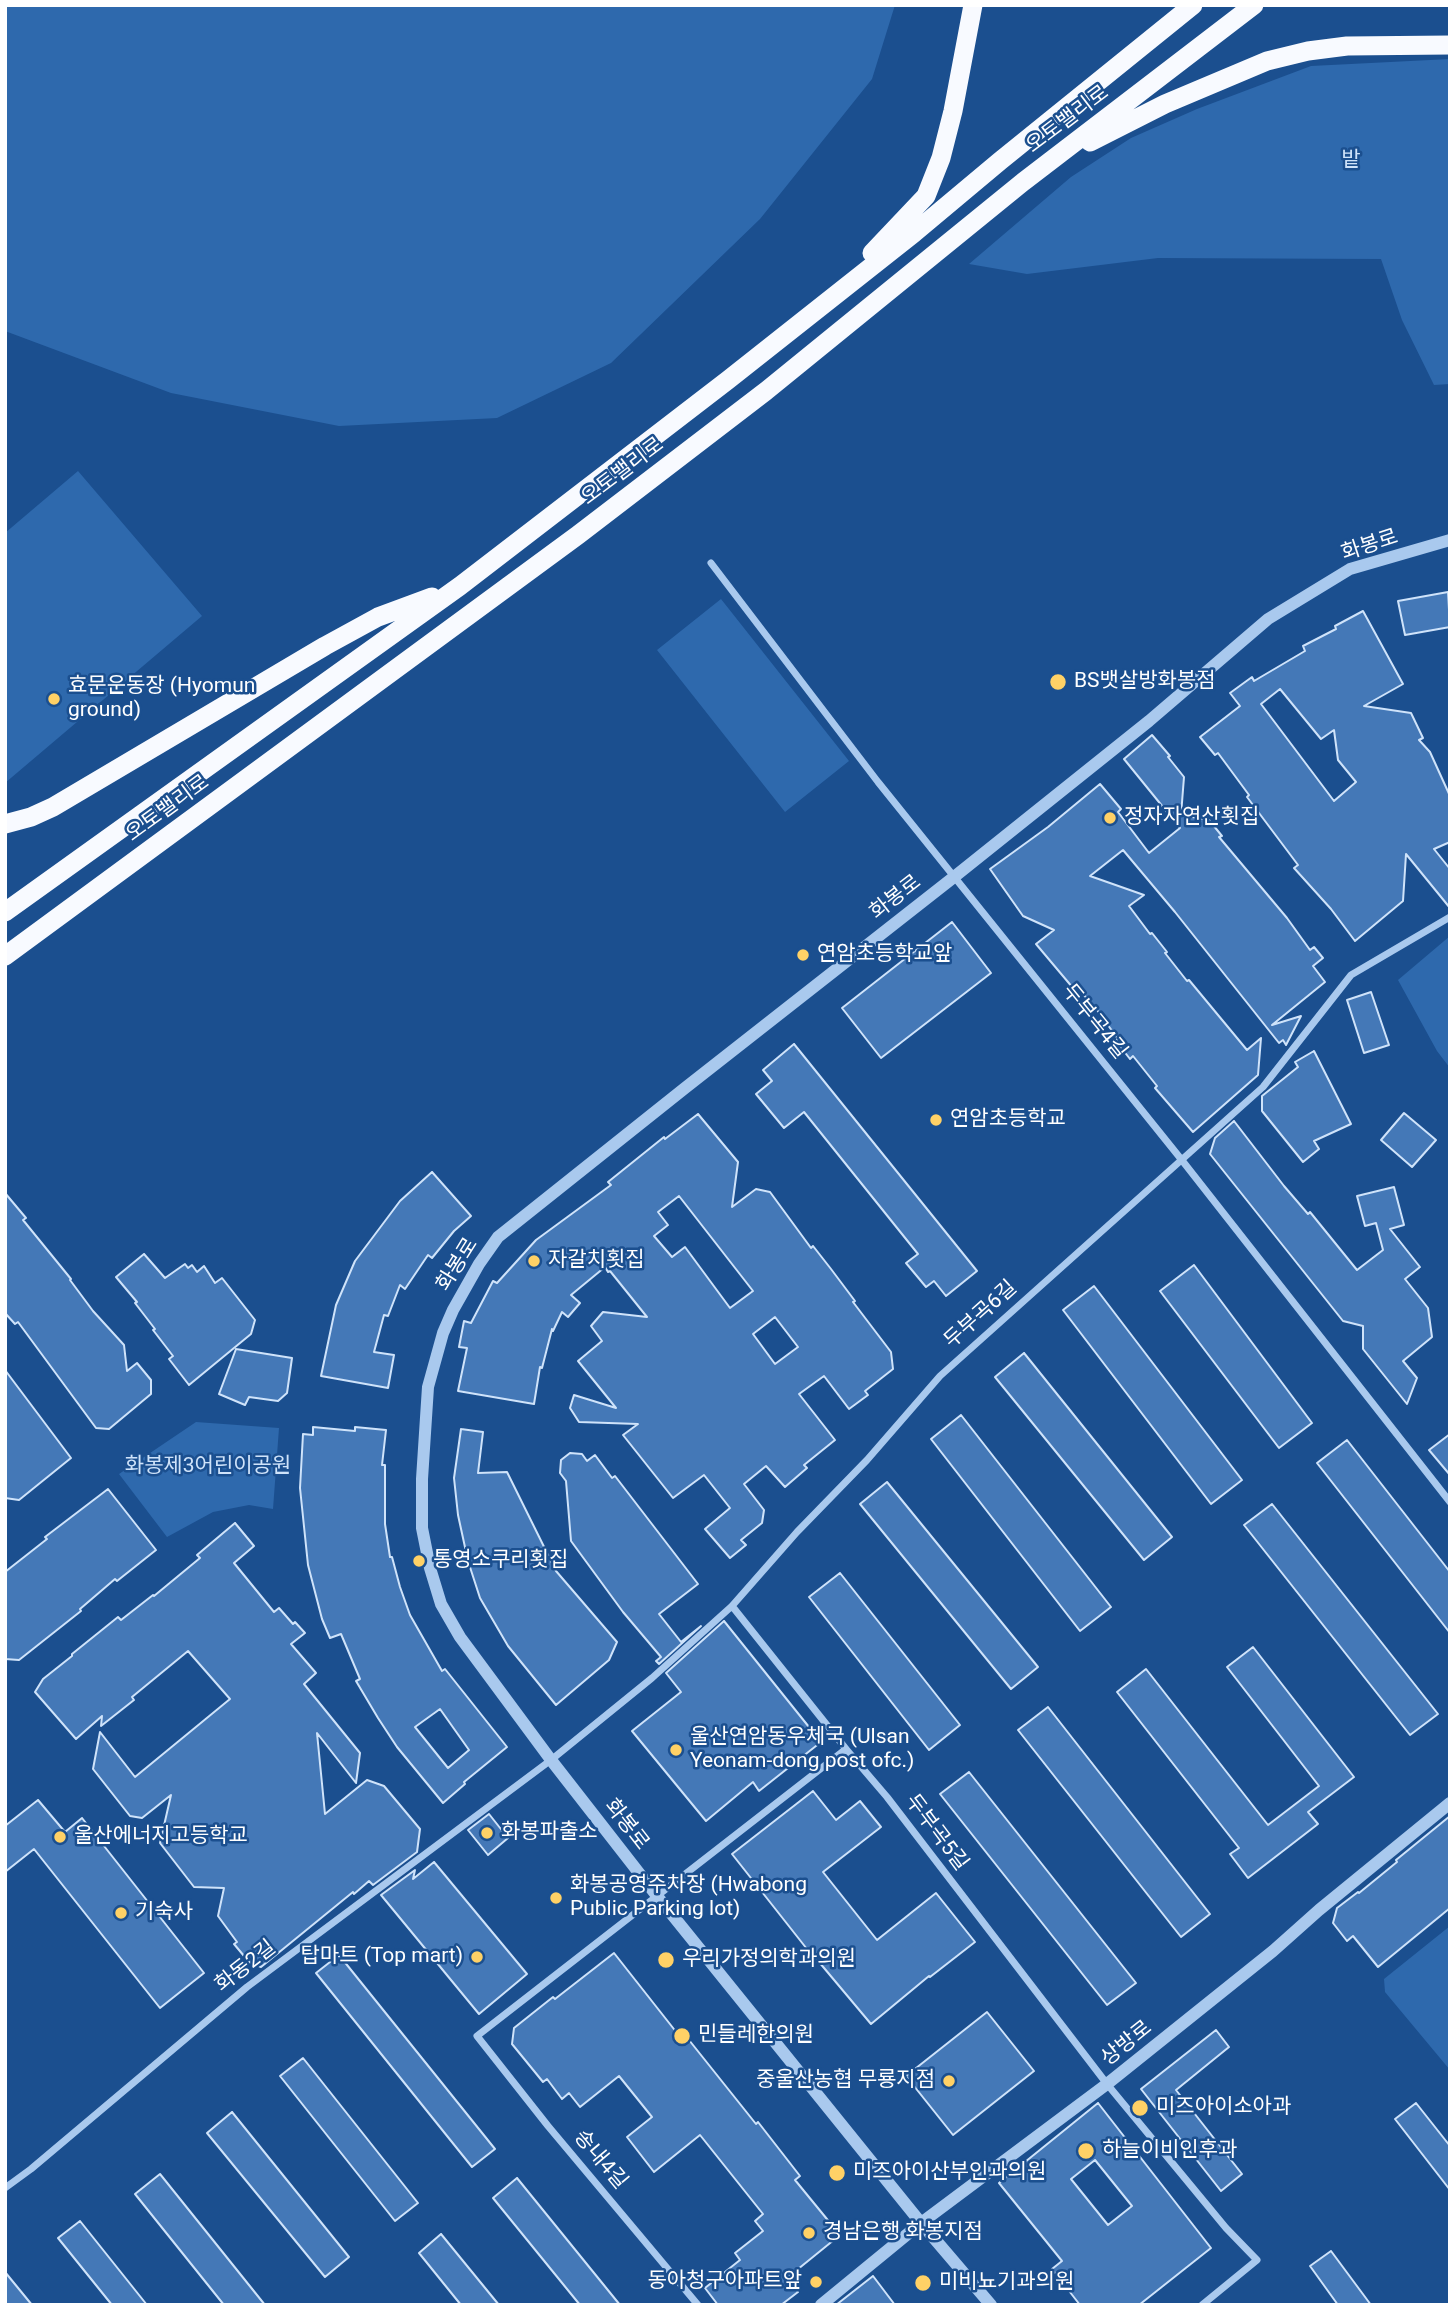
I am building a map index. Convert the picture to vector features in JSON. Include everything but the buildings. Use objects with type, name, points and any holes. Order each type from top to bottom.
[{"type":"highway","points":[[837,292],[926,196],[941,158],[954,111],[973,5]]},
{"type":"highway","name":"오토밸리로","points":[[5,912],[460,586],[914,233],[1000,160],[1193,5]]},
{"type":"highway","name":"오토밸리로","points":[[5,956],[578,535],[766,391],[1023,182],[1254,5]]},
{"type":"highway","points":[[1023,182],[1095,139],[1165,104],[1267,61],[1308,51],[1347,46],[1450,45]]},
{"type":"highway","points":[[5,824],[53,807],[378,617],[460,586]]},
{"type":"street","name":"화봉로","points":[[991,2305],[921,2223],[657,1896],[460,1637],[441,1604],[422,1528],[424,1428],[428,1387],[443,1333],[453,1310],[498,1237],[954,877],[1149,720],[1268,619],[1350,569],[1450,540]]},
{"type":"street","name":"두부곡4길","points":[[711,563],[878,782],[1181,1159],[1450,1502]]},
{"type":"street","name":"두부곡6길","points":[[551,1760],[652,1678],[732,1606],[797,1532],[867,1460],[940,1376],[1263,1087],[1351,975],[1450,917]]},
{"type":"street","name":"두부곡5길","points":[[732,1606],[887,1797],[1107,2084],[1256,2260],[1202,2305]]},
{"type":"street","points":[[657,1896],[846,1749]]},
{"type":"street","name":"화동2길","points":[[5,2188],[247,1987],[551,1760]]},
{"type":"street","name":"상방로","points":[[821,2305],[921,2223],[1107,2084],[1273,1951],[1450,1803]]},
{"type":"street","name":"송내4길","points":[[657,1896],[477,2036],[548,2126],[698,2305]]},
{"type":"green space","points":[[5,5],[895,5],[872,79],[760,219],[611,363],[497,418],[339,426],[171,393],[5,331]]},
{"type":"green space","name":"밭","points":[[1450,59],[1450,384],[1434,385],[1402,320],[1381,259],[1158,258],[1027,274],[969,264],[1071,177],[1131,138],[1197,109],[1311,66]]},
{"type":"green space","name":"효문운동장 (Hyomun ground)","points":[[78,471],[202,616],[5,783],[5,533]]},
{"type":"green space","points":[[721,599],[849,761],[785,812],[657,650]]},
{"type":"green space","points":[[1450,936],[1450,1068],[1437,1051],[1398,980]]},
{"type":"green space","name":"화봉제3어린이공원","points":[[196,1422],[279,1428],[273,1509],[249,1505],[213,1512],[167,1537],[119,1474]]},
{"type":"green space","points":[[1450,1926],[1450,2070],[1385,1992],[1384,1979]]},
{"type":"place","name":"BS뱃살방화봉점","points":[[1058,682]]},
{"type":"place","name":"효문운동장 (Hyomun ground)","points":[[54,699]]},
{"type":"place","name":"정자자연산횟집","points":[[1110,818]]},
{"type":"place","name":"연암초등학교앞","points":[[803,955]]},
{"type":"place","name":"연암초등학교","points":[[936,1120]]},
{"type":"place","name":"자갈치횟집","points":[[534,1261]]},
{"type":"place","name":"통영소쿠리횟집","points":[[419,1561]]},
{"type":"place","name":"울산연암동우체국 (Ulsan Yeonam-dong post ofc.)","points":[[676,1750]]},
{"type":"place","name":"화봉파출소","points":[[487,1833]]},
{"type":"place","name":"울산에너지고등학교","points":[[60,1837]]},
{"type":"place","name":"화봉공영주차장 (Hwabong Public Parking lot)","points":[[556,1898]]},
{"type":"place","name":"기숙사","points":[[121,1913]]},
{"type":"place","name":"탑마트 (Top mart)","points":[[477,1957]]},
{"type":"place","name":"우리가정의학과의원","points":[[666,1960]]},
{"type":"place","name":"민들레한의원","points":[[682,2036]]},
{"type":"place","name":"중울산농협 무룡지점","points":[[949,2081]]},
{"type":"place","name":"미즈아이소아과","points":[[1140,2108]]},
{"type":"place","name":"하늘이비인후과","points":[[1086,2151]]},
{"type":"place","name":"미즈아이산부인과의원","points":[[837,2173]]},
{"type":"place","name":"경남은행 화봉지점","points":[[809,2233]]},
{"type":"place","name":"동아청구아파트앞","points":[[816,2282]]},
{"type":"place","name":"미비뇨기과의원","points":[[923,2283]]}]
